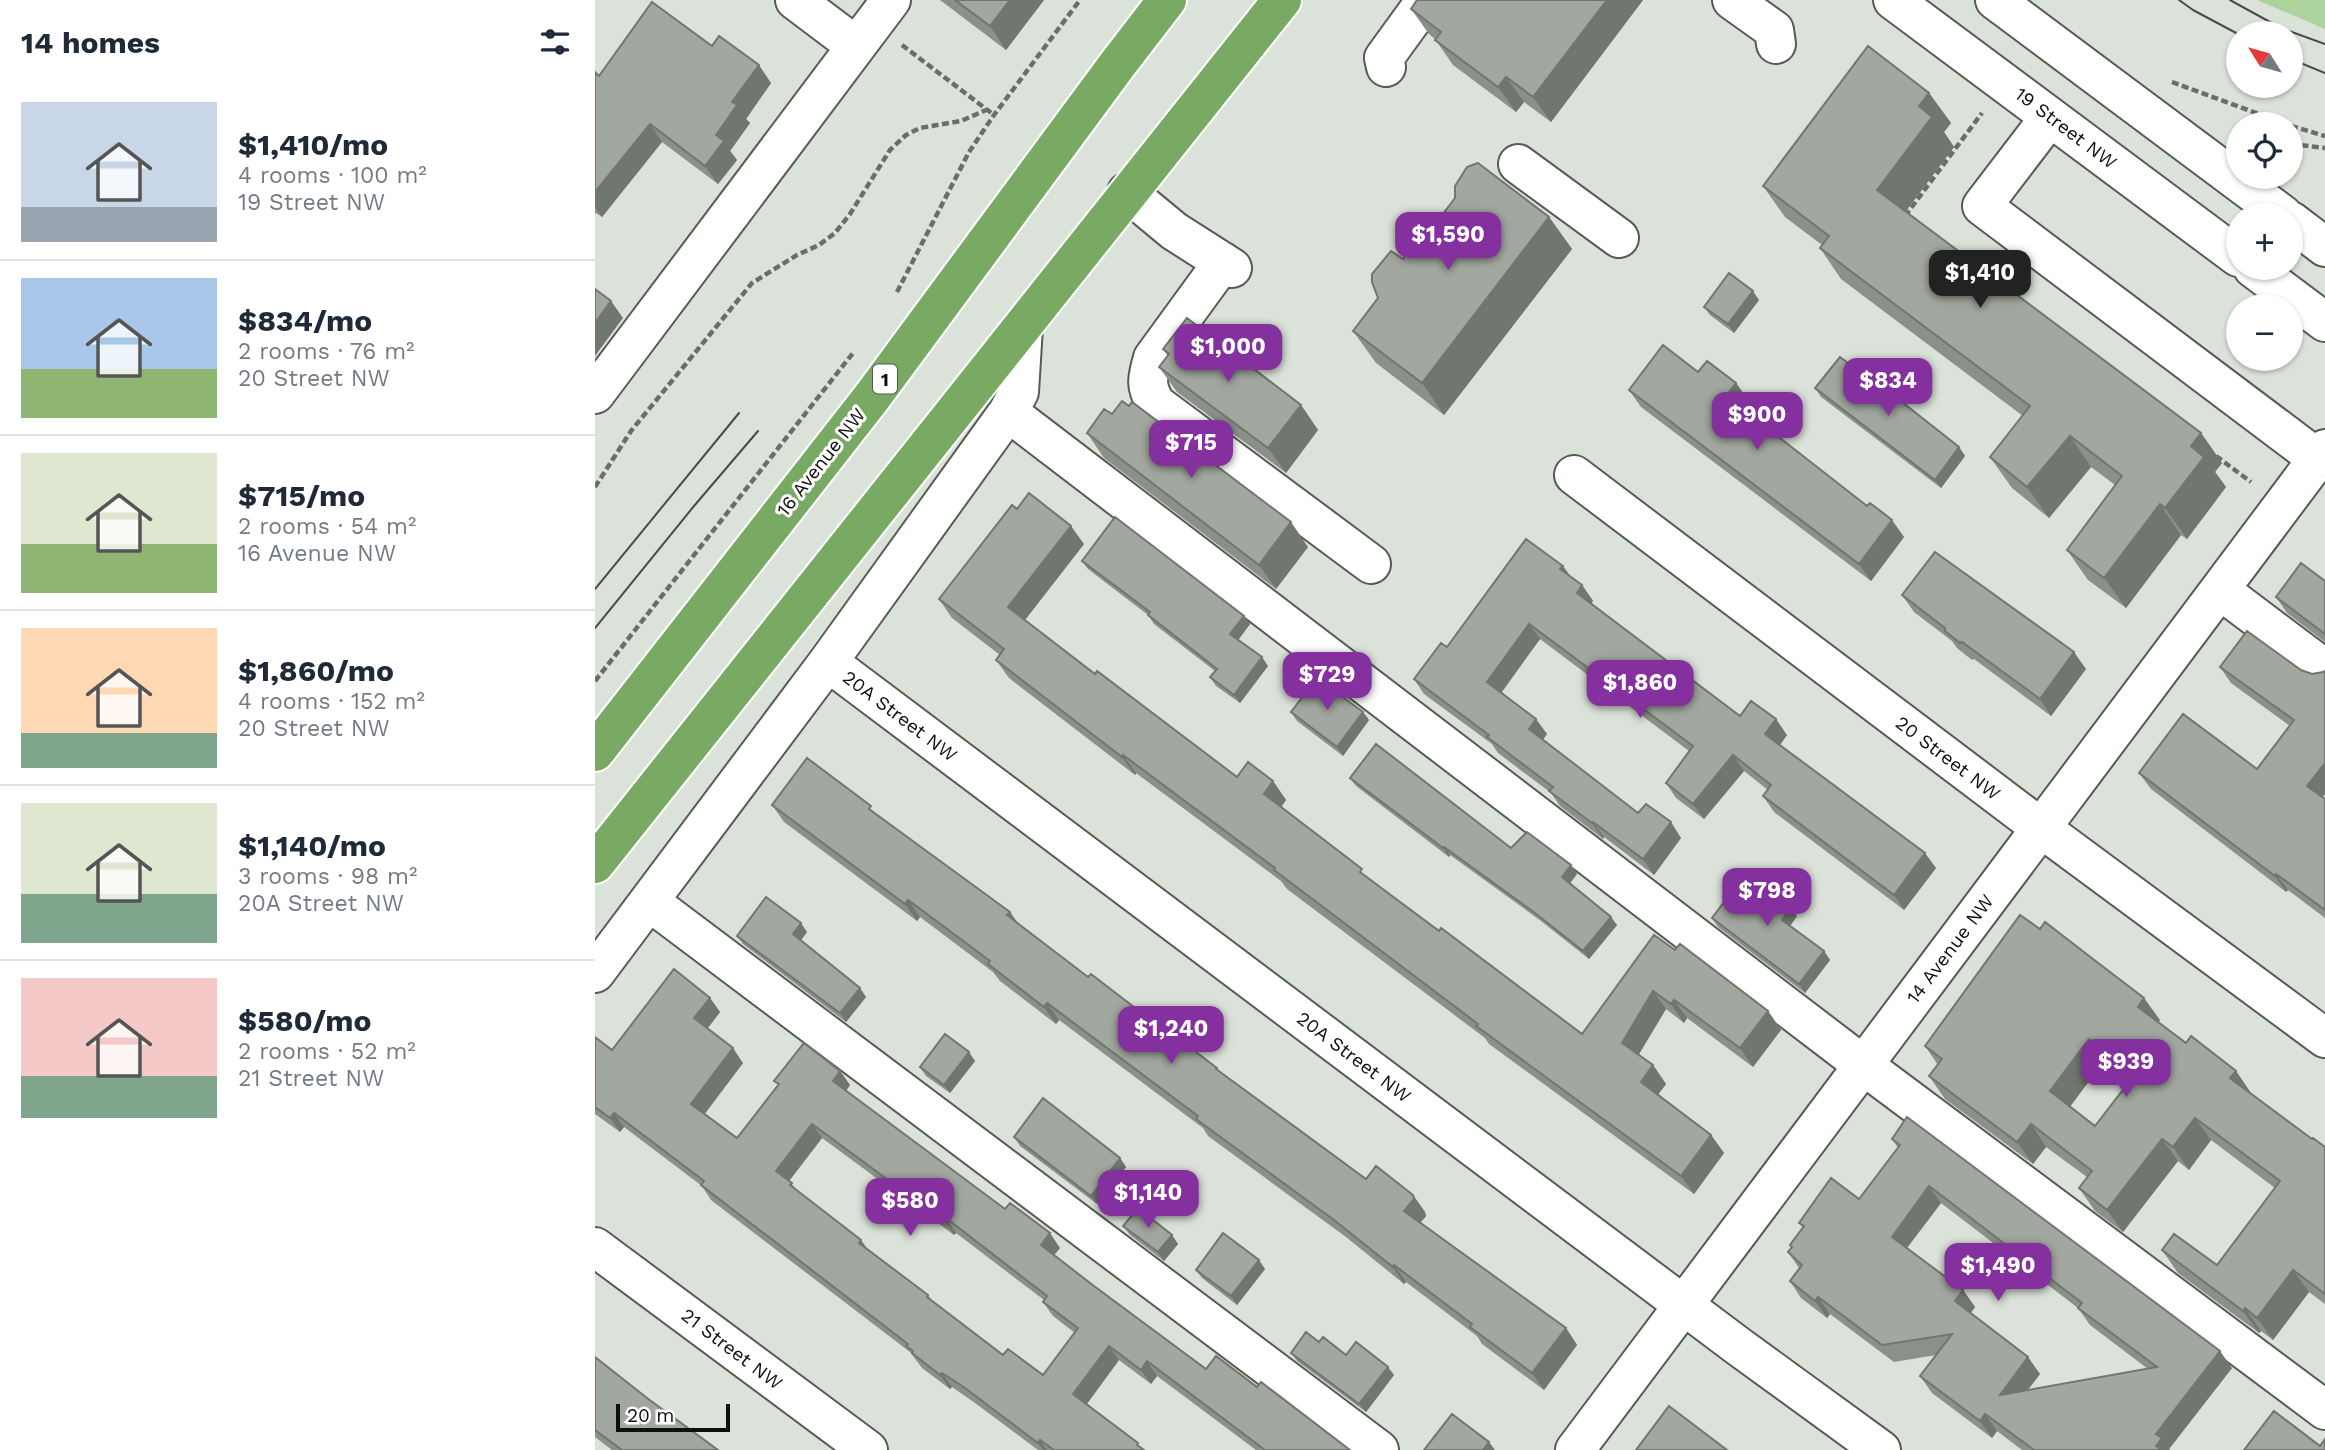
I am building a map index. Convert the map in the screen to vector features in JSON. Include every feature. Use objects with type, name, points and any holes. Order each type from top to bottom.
[{"type":"highway","name":"16 Avenue NW","points":[[595,752],[872,397],[1167,0]]},
{"type":"highway","points":[[595,864],[1282,0]]},
{"type":"street","points":[[595,394],[873,23],[795,0]]},
{"type":"street","points":[[1386,66],[1384,58],[1426,0]]},
{"type":"street","points":[[1733,0],[1774,30],[1776,44]]},
{"type":"street","name":"19 Street NW","points":[[1893,0],[2226,248]]},
{"type":"street","points":[[1995,0],[2267,203]]},
{"type":"street","points":[[2050,117],[1982,206],[2321,454]]},
{"type":"street","points":[[1518,164],[1575,188],[1619,238]]},
{"type":"street","points":[[1128,192],[1174,231],[1228,265],[1153,358],[1148,375],[1148,390],[1156,404],[1371,564]]},
{"type":"street","points":[[2303,230],[2325,247]]},
{"type":"street","points":[[2269,280],[2325,322]]},
{"type":"street","points":[[595,973],[828,662],[1008,412],[1019,392],[1023,327]]},
{"type":"street","points":[[1008,412],[1863,1065],[2325,1410]]},
{"type":"street","name":"14 Avenue NW","points":[[1575,1450],[2321,454]]},
{"type":"street","name":"20 Street NW","points":[[1574,475],[2041,828],[2325,1038]]},
{"type":"street","points":[[2220,590],[2325,669]]},
{"type":"street","name":"20A Street NW","points":[[828,662],[1683,1305],[1881,1450]]},
{"type":"street","points":[[650,901],[1379,1450]]},
{"type":"street","name":"21 Street NW","points":[[595,1247],[868,1450]]},
{"type":"path","points":[[893,298],[947,192],[994,114],[1080,0]]},
{"type":"path","points":[[873,23],[994,114]]},
{"type":"path","points":[[2162,79],[2186,85],[2255,112]]},
{"type":"path","points":[[595,487],[631,431],[752,283],[797,255],[820,245],[835,233],[890,150],[906,135],[920,128],[961,121],[986,110]]},
{"type":"path","points":[[2303,130],[2325,136]]},
{"type":"path","points":[[2303,145],[2325,148]]},
{"type":"path","points":[[595,681],[856,348]]},
{"type":"green space","points":[[2257,0],[2325,0],[2325,29]]},
{"type":"building","points":[[955,0],[1010,0],[990,26]]},
{"type":"building","points":[[1417,0],[1607,0],[1533,97],[1506,77],[1498,87],[1435,40],[1441,32],[1411,9]]},
{"type":"building","points":[[652,2],[712,46],[719,36],[759,65],[732,102],[737,105],[716,135],[724,141],[705,166],[650,124],[595,192],[595,72],[599,76]]},
{"type":"building","points":[[1868,46],[1929,93],[1919,106],[1932,117],[1877,190],[2201,433],[2191,446],[2204,457],[2165,508],[2160,504],[2104,578],[2067,550],[2122,476],[2070,436],[2027,487],[1990,457],[2030,406],[1820,248],[1829,236],[1763,186]]},
{"type":"building","points":[[1478,163],[1549,217],[1422,383],[1353,331],[1378,298],[1372,274],[1391,251],[1403,259],[1429,224],[1436,223],[1455,198],[1455,186],[1467,167]]},
{"type":"building","points":[[1729,273],[1753,291],[1728,324],[1704,307]]},
{"type":"building","points":[[595,289],[611,301],[595,323]]},
{"type":"building","points":[[1187,318],[1301,405],[1268,448],[1159,367],[1169,354],[1163,349]]},
{"type":"building","points":[[1663,345],[1698,372],[1707,361],[1736,383],[1726,396],[1867,506],[1870,503],[1892,520],[1859,564],[1629,390]]},
{"type":"building","points":[[1840,357],[1868,378],[1869,376],[1959,447],[1935,480],[1815,388]]},
{"type":"building","points":[[1122,401],[1129,406],[1132,402],[1291,522],[1259,565],[1087,433],[1104,409],[1112,414]]},
{"type":"building","points":[[1029,493],[1071,526],[1008,607],[1237,777],[1248,762],[1273,781],[1264,794],[1362,869],[1360,872],[1439,931],[1441,928],[1582,1034],[1654,935],[1675,950],[1680,944],[1768,1011],[1740,1048],[1674,1000],[1671,1004],[1653,991],[1622,1043],[1653,1065],[1641,1082],[1711,1135],[1681,1176],[1476,1026],[1478,1024],[1274,870],[1275,868],[1123,755],[1122,757],[996,660],[1004,649],[939,599],[1012,505],[1017,509]]},
{"type":"building","points":[[1115,517],[1244,616],[1230,634],[1262,657],[1234,695],[1210,677],[1217,669],[1148,615],[1150,612],[1082,561]]},
{"type":"building","points":[[1526,539],[1563,566],[1560,569],[1582,585],[1577,593],[1740,716],[1751,701],[1776,719],[1765,734],[1925,853],[1894,895],[1763,796],[1771,785],[1733,755],[1693,804],[1666,783],[1693,746],[1529,624],[1487,682],[1536,719],[1529,729],[1638,813],[1646,804],[1671,822],[1643,859],[1549,791],[1553,787],[1414,679],[1441,643],[1447,647]]},
{"type":"building","points":[[1935,552],[2074,652],[2040,699],[1960,643],[1902,595]]},
{"type":"building","points":[[2301,563],[2325,581],[2325,634],[2276,597]]},
{"type":"building","points":[[2247,631],[2301,670],[2312,674],[2325,671],[2325,763],[2307,786],[2325,799],[2325,910],[2276,874],[2275,876],[2139,773],[2183,714],[2257,769],[2294,720],[2220,667]]},
{"type":"building","points":[[1317,678],[1363,712],[1337,747],[1291,712]]},
{"type":"building","points":[[1376,744],[1511,848],[1527,832],[1571,865],[1562,877],[1611,917],[1583,951],[1350,778]]},
{"type":"building","points":[[807,758],[871,806],[869,809],[1010,912],[1007,915],[1088,977],[1091,974],[1366,1179],[1376,1166],[1413,1195],[1414,1199],[1404,1211],[1566,1328],[1532,1373],[1470,1327],[1472,1324],[1196,1119],[1198,1116],[1047,1003],[1044,1007],[988,964],[990,961],[908,900],[905,904],[772,805]]},
{"type":"building","points":[[1746,873],[1791,907],[1782,920],[1824,951],[1799,984],[1712,918]]},
{"type":"building","points":[[766,897],[801,923],[793,934],[860,988],[840,1013],[737,936]]},
{"type":"building","points":[[2020,915],[2040,929],[2045,922],[2144,998],[2138,1007],[2186,1043],[2191,1036],[2236,1071],[2230,1078],[2325,1147],[2325,1294],[2293,1270],[2257,1318],[2245,1308],[2243,1311],[2162,1250],[2174,1234],[2217,1265],[2280,1181],[2195,1118],[2173,1147],[2162,1139],[2107,1210],[2079,1188],[2092,1171],[2031,1124],[2017,1142],[1929,1076],[1942,1059],[1925,1046]],"holes":[[[2089,1039],[2135,1074],[2095,1126],[2050,1091]]]},
{"type":"building","points":[[674,969],[710,998],[694,1018],[733,1048],[691,1104],[737,1138],[779,1084],[774,1081],[804,1043],[840,1071],[833,1081],[1005,1209],[1010,1203],[1050,1233],[1041,1245],[1094,1286],[1206,1369],[1216,1356],[1257,1387],[1261,1382],[1350,1450],[1265,1450],[1147,1361],[1141,1370],[1109,1346],[1073,1394],[1144,1450],[1054,1450],[1040,1440],[1038,1443],[965,1388],[942,1373],[940,1375],[912,1353],[906,1346],[908,1344],[701,1185],[704,1181],[614,1113],[610,1118],[595,1107],[595,1037],[612,1050]],"holes":[[[812,1124],[944,1221],[946,1218],[1047,1296],[1043,1302],[1078,1328],[1043,1375],[1008,1349],[1003,1355],[927,1297],[928,1295],[859,1243],[861,1240],[776,1171]]]},
{"type":"building","points":[[945,1034],[969,1052],[944,1085],[920,1067]]},
{"type":"building","points":[[1043,1098],[1120,1158],[1091,1196],[1014,1137]]},
{"type":"building","points":[[1907,1117],[2220,1351],[2156,1434],[2162,1438],[2156,1446],[2162,1450],[2034,1450],[1985,1414],[1980,1421],[1920,1376],[1952,1334],[1882,1345],[1818,1297],[1815,1301],[1790,1281],[1802,1265],[1788,1252],[1792,1247],[1790,1245],[1804,1226],[1799,1223],[1831,1178],[1859,1199],[1900,1145],[1892,1139]],"holes":[[[1929,1186],[2082,1303],[2078,1308],[2157,1367],[2000,1395],[2028,1357],[1955,1301],[1963,1290],[1892,1237]]]},
{"type":"building","points":[[1138,1208],[1172,1235],[1158,1252],[1123,1226]]},
{"type":"building","points":[[1223,1233],[1259,1260],[1231,1296],[1196,1270]]},
{"type":"building","points":[[1306,1332],[1319,1342],[1323,1337],[1346,1355],[1356,1342],[1388,1367],[1359,1404],[1291,1353]]},
{"type":"building","points":[[595,1357],[718,1450],[622,1450],[595,1430]]},
{"type":"building","points":[[1669,1406],[1727,1450],[1636,1450]]},
{"type":"building","points":[[2274,1411],[2320,1446],[2325,1439],[2325,1450],[2244,1450]]},
{"type":"building","points":[[1452,1414],[1489,1442],[1483,1450],[1424,1450]]},
{"type":"tram line","points":[[2179,0],[2226,28]]},
{"type":"tram line","points":[[2230,0],[2281,28],[2325,44]]},
{"type":"tram line","points":[[2303,64],[2325,73]]},
{"type":"tram line","points":[[595,589],[739,413]]},
{"type":"tram line","points":[[595,628],[758,431]]}]
